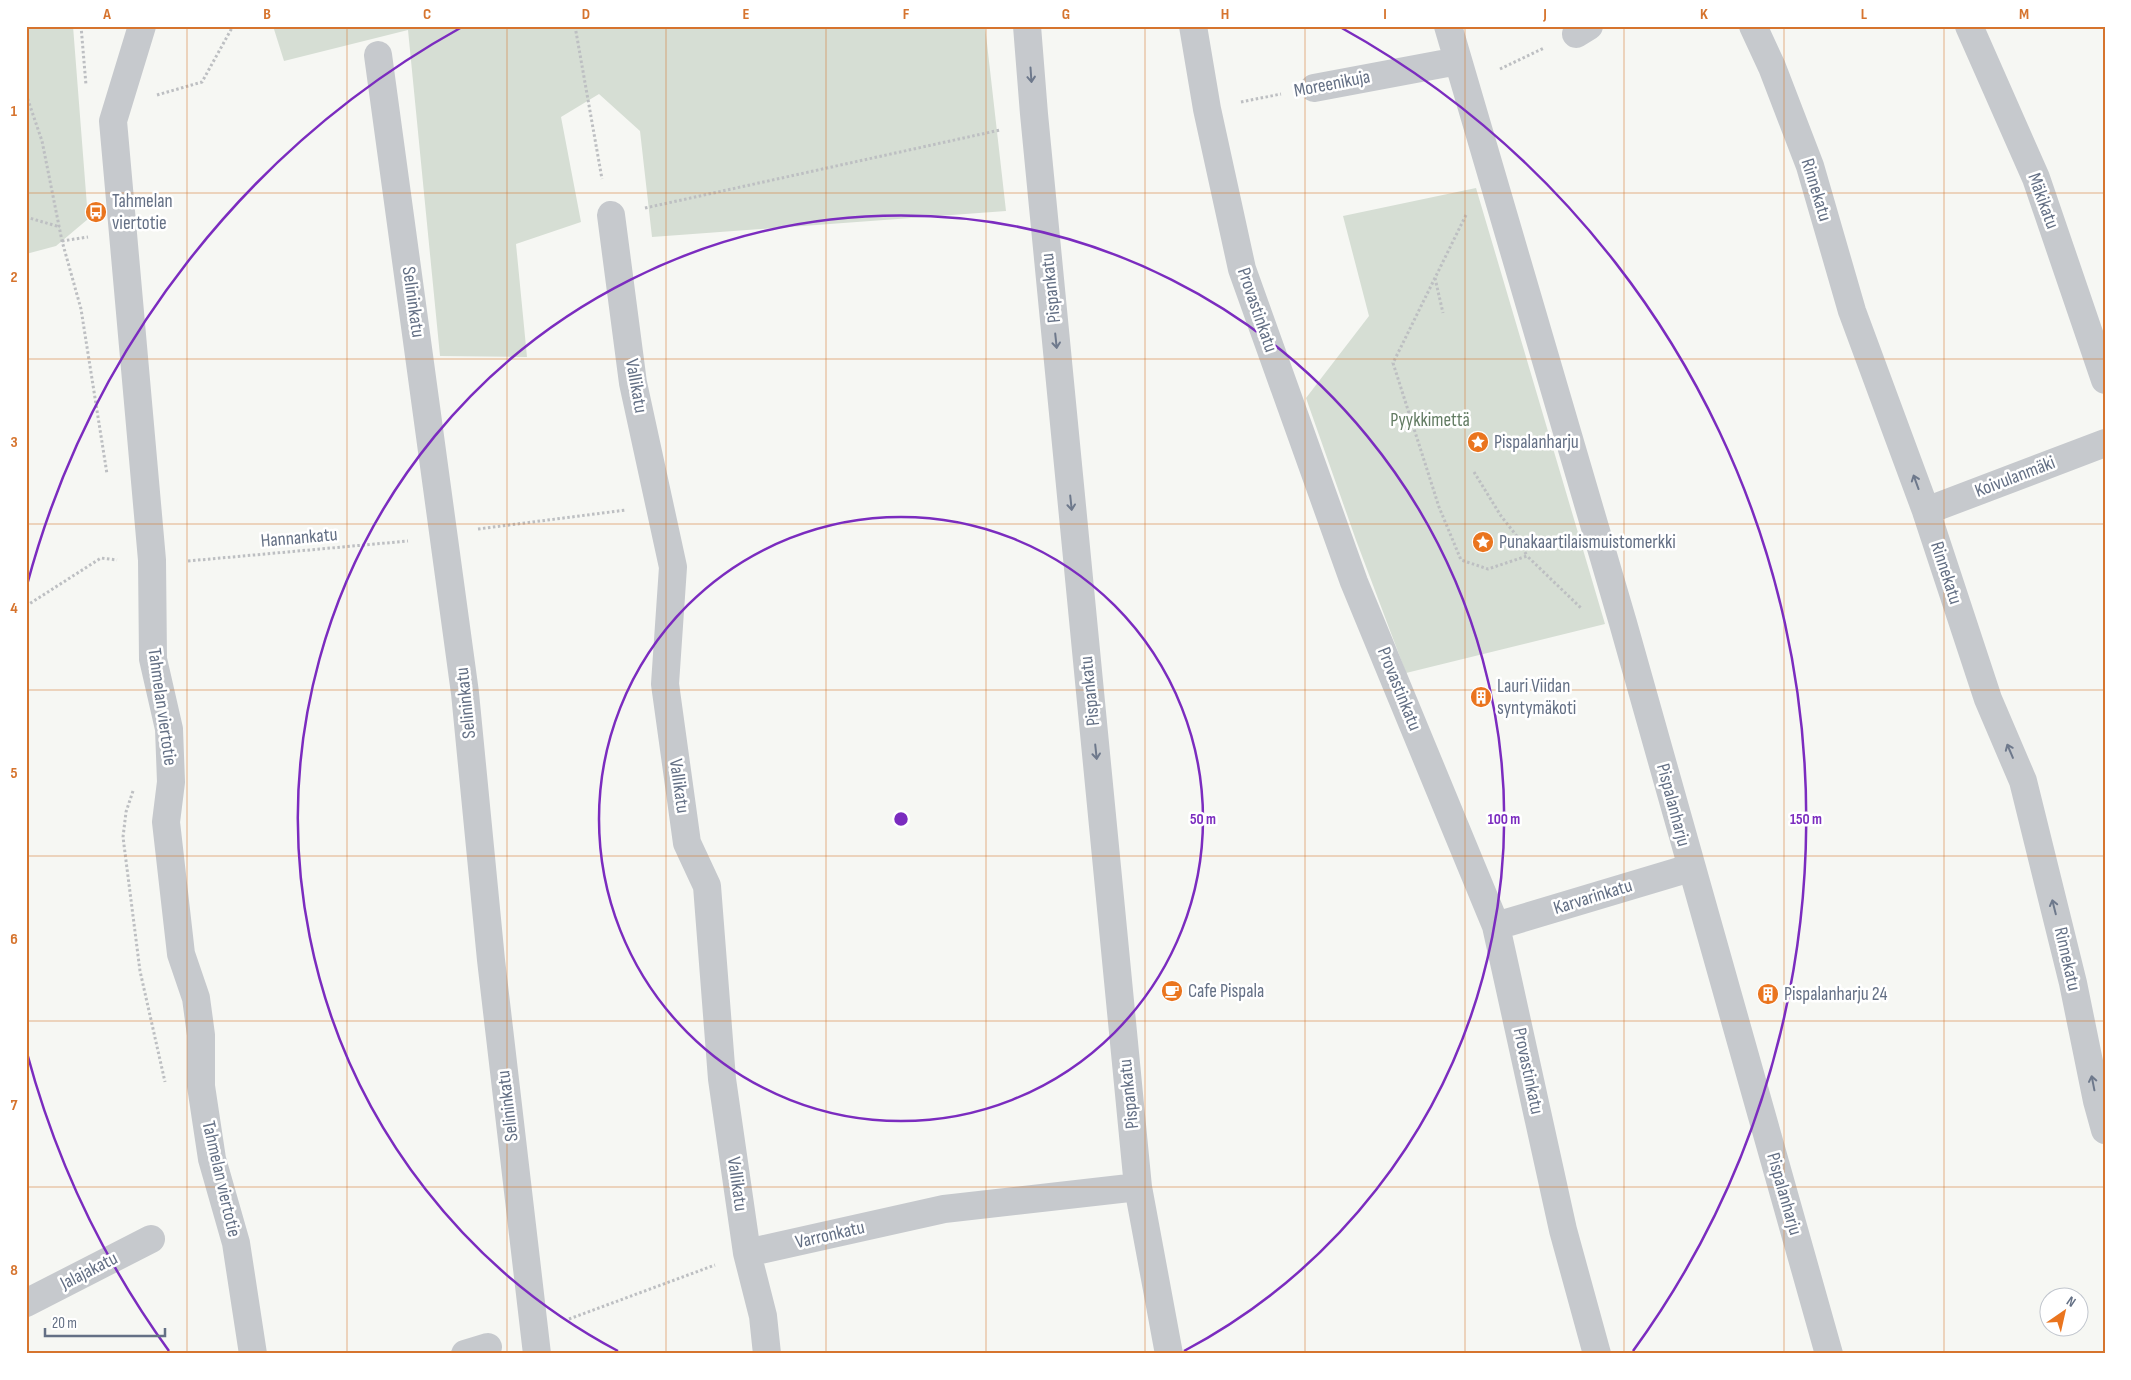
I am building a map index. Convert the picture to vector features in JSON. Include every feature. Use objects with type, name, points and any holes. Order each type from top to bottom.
[{"type":"street","name":"Tahmelan viertotie","points":[[142,26],[113,121],[152,560],[153,659],[169,729],[171,782],[166,822],[181,954],[196,998],[201,1035],[201,1086],[212,1159],[236,1243],[252,1354]]},
{"type":"street","name":"Pispankatu","points":[[1027,26],[1138,1187],[1169,1354]]},
{"type":"street","name":"Provastinkatu","points":[[1193,26],[1207,109],[1242,270],[1354,582],[1496,926],[1563,1230],[1597,1354]]},
{"type":"street","name":"Pispalanharju","points":[[1448,26],[1623,624],[1690,868],[1737,1026],[1829,1354]]},
{"type":"street","name":"Rinnekatu","points":[[1753,26],[1772,66],[1810,166],[1852,311],[1926,511],[1988,699],[2023,781],[2073,983],[2097,1101],[2105,1130]]},
{"type":"street","name":"Mäkikatu","points":[[1969,26],[2036,178],[2105,380]]},
{"type":"street","name":"Selininkatu","points":[[378,55],[459,637],[491,960],[536,1343]]},
{"type":"street","name":"Moreenikuja","points":[[1314,88],[1458,61]]},
{"type":"street","name":"Vallikatu","points":[[612,215],[634,383],[673,567],[665,684],[687,843],[707,886],[722,1079],[747,1253],[763,1316],[767,1354]]},
{"type":"street","name":"Koivulanmäki","points":[[1926,511],[2105,443]]},
{"type":"street","name":"Karvarinkatu","points":[[1496,926],[1690,868]]},
{"type":"street","name":"Varronkatu","points":[[747,1253],[944,1209],[1138,1187]]},
{"type":"street","name":"Jalajakatu","points":[[26,1303],[151,1239]]},
{"type":"path","points":[[118,106],[202,82],[233,26]]},
{"type":"path","points":[[576,26],[602,179]]},
{"type":"path","points":[[1500,69],[1582,30]]},
{"type":"path","name":"Moreenikuja","points":[[1207,109],[1314,88]]},
{"type":"path","points":[[26,94],[42,141],[62,240],[81,309],[108,477]]},
{"type":"path","points":[[612,215],[1035,122]]},
{"type":"path","points":[[1493,184],[1463,219],[1394,363],[1439,508],[1461,560],[1488,569],[1527,556]]},
{"type":"path","points":[[26,217],[60,227]]},
{"type":"path","points":[[62,240],[74,239]]},
{"type":"path","points":[[1435,277],[1443,313]]},
{"type":"path","points":[[1474,472],[1501,516],[1516,535],[1527,556],[1585,611]]},
{"type":"path","points":[[472,530],[630,509]]},
{"type":"path","name":"Hannankatu","points":[[196,562],[405,542]]},
{"type":"path","points":[[26,606],[101,558],[152,560]]},
{"type":"path","points":[[134,788],[126,812],[123,837],[140,971],[167,1090]]},
{"type":"path","points":[[536,1343],[747,1253]]},
{"type":"green space","points":[[26,26],[73,26],[88,219],[56,246],[26,254]]},
{"type":"green space","points":[[273,26],[985,26],[1006,211],[652,237],[640,131],[599,94],[561,117],[581,222],[516,244],[527,357],[440,356],[408,30],[284,61]]},
{"type":"green space","name":"Pyykkimettä","points":[[1476,188],[1605,624],[1406,673],[1356,540],[1306,398],[1369,316],[1343,216]]},
{"type":"place","name":"Tahmelan viertotie","points":[[96,212]]},
{"type":"place","name":"Pispalanharju","points":[[1478,442]]},
{"type":"place","name":"Punakaartilaismuistomerkki","points":[[1483,542]]},
{"type":"place","name":"Lauri Viidan syntymäkoti","points":[[1481,697]]},
{"type":"place","name":"Cafe Pispala","points":[[1172,991]]},
{"type":"place","name":"Pispalanharju 24","points":[[1768,994]]}]
